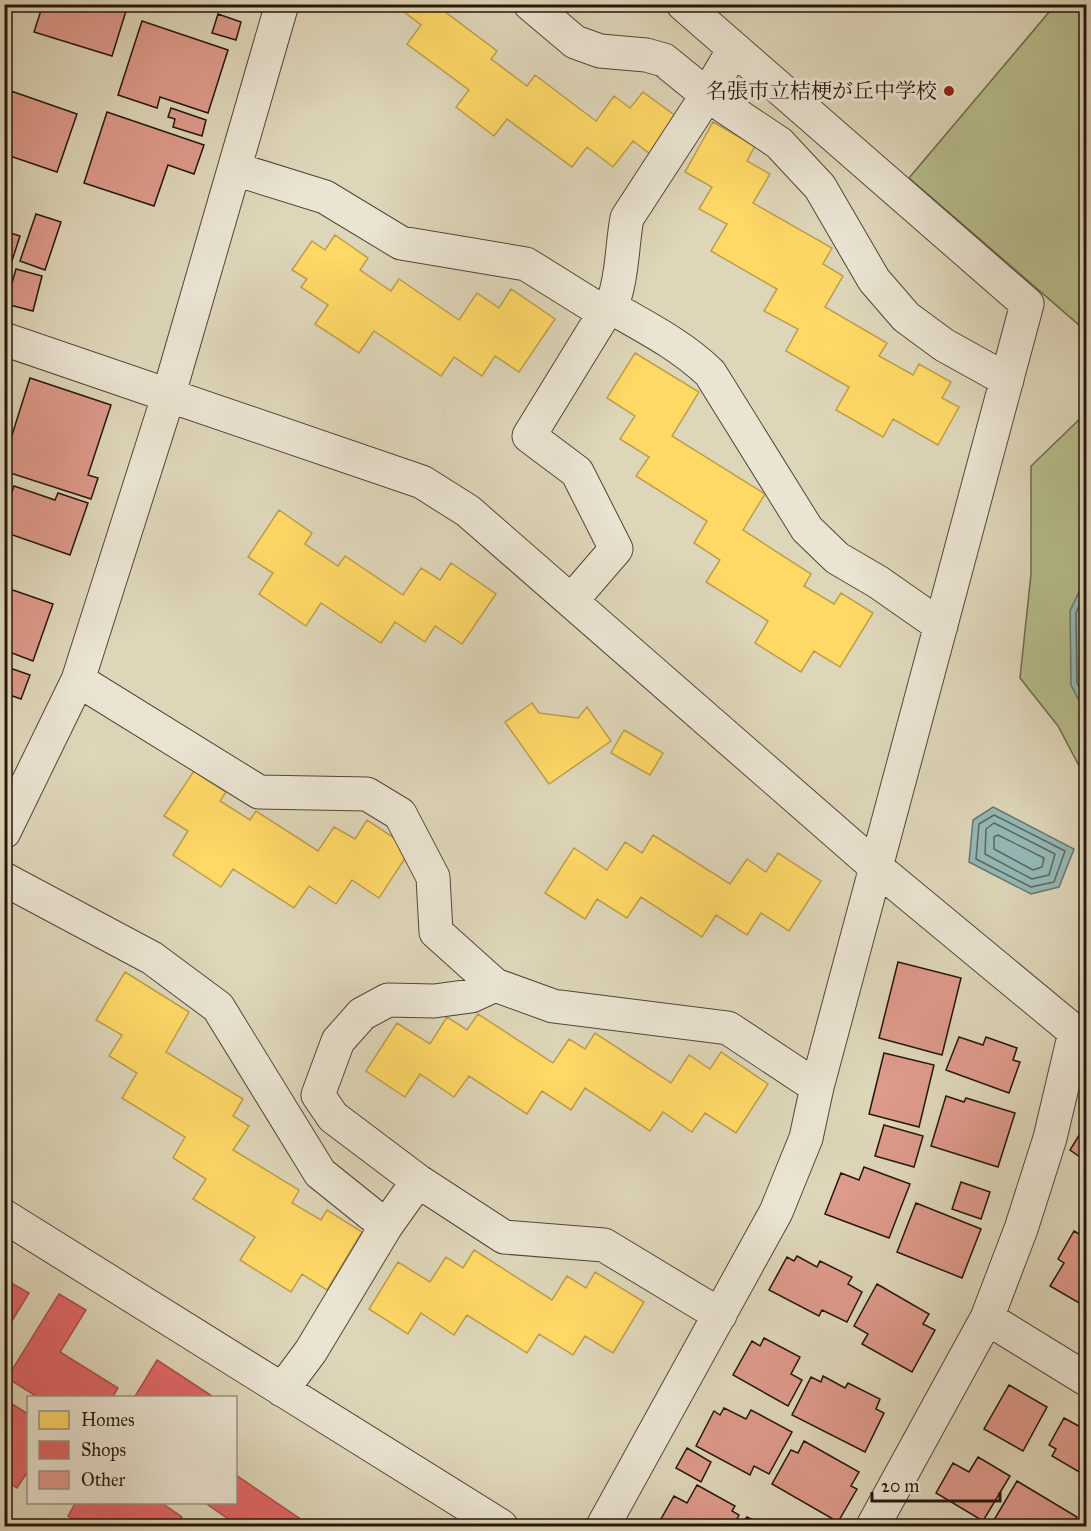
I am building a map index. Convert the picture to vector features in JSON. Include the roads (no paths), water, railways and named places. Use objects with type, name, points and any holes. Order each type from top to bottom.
[{"type":"street","points":[[4,832],[78,680],[168,397],[282,4]]},
{"type":"street","points":[[530,4],[575,42],[600,51],[646,55],[664,60],[707,95],[779,143],[803,166],[820,187],[874,280],[906,318],[944,345],[1007,380]]},
{"type":"street","points":[[603,1527],[776,1212],[806,1138],[817,1087],[1027,304],[683,4]]},
{"type":"street","points":[[572,600],[616,549],[577,472],[529,436],[615,296],[622,274],[622,241],[627,218],[734,49]]},
{"type":"street","points":[[235,169],[325,197],[401,243],[526,264],[605,309],[672,342],[710,373],[807,529],[825,548],[941,626]]},
{"type":"street","points":[[4,339],[422,482],[468,511],[877,868],[1081,1036],[1021,1229],[987,1318],[873,1527]]},
{"type":"street","points":[[78,680],[259,792],[367,794],[400,814],[433,877],[436,932],[495,985],[553,1006],[728,1028],[817,1087]]},
{"type":"street","points":[[4,879],[152,958],[218,1007],[320,1173],[386,1226]]},
{"type":"street","points":[[495,985],[471,996],[434,1001],[388,1000],[362,1014],[338,1041],[318,1095],[333,1117],[418,1181],[504,1237],[604,1245],[720,1315]]},
{"type":"street","points":[[282,1390],[311,1351],[386,1226],[418,1181]]},
{"type":"street","points":[[4,1216],[501,1527]]},
{"type":"street","points":[[987,1318],[1086,1379]]},
{"type":"water","points":[[1086,563],[1086,714],[1071,685],[1070,611],[1085,579]]},
{"type":"water","points":[[993,807],[1074,849],[1059,887],[1031,894],[969,862],[973,820]]},
{"type":"place","name":"名張市立桔梗が丘中学校","points":[[949,91]]}]
